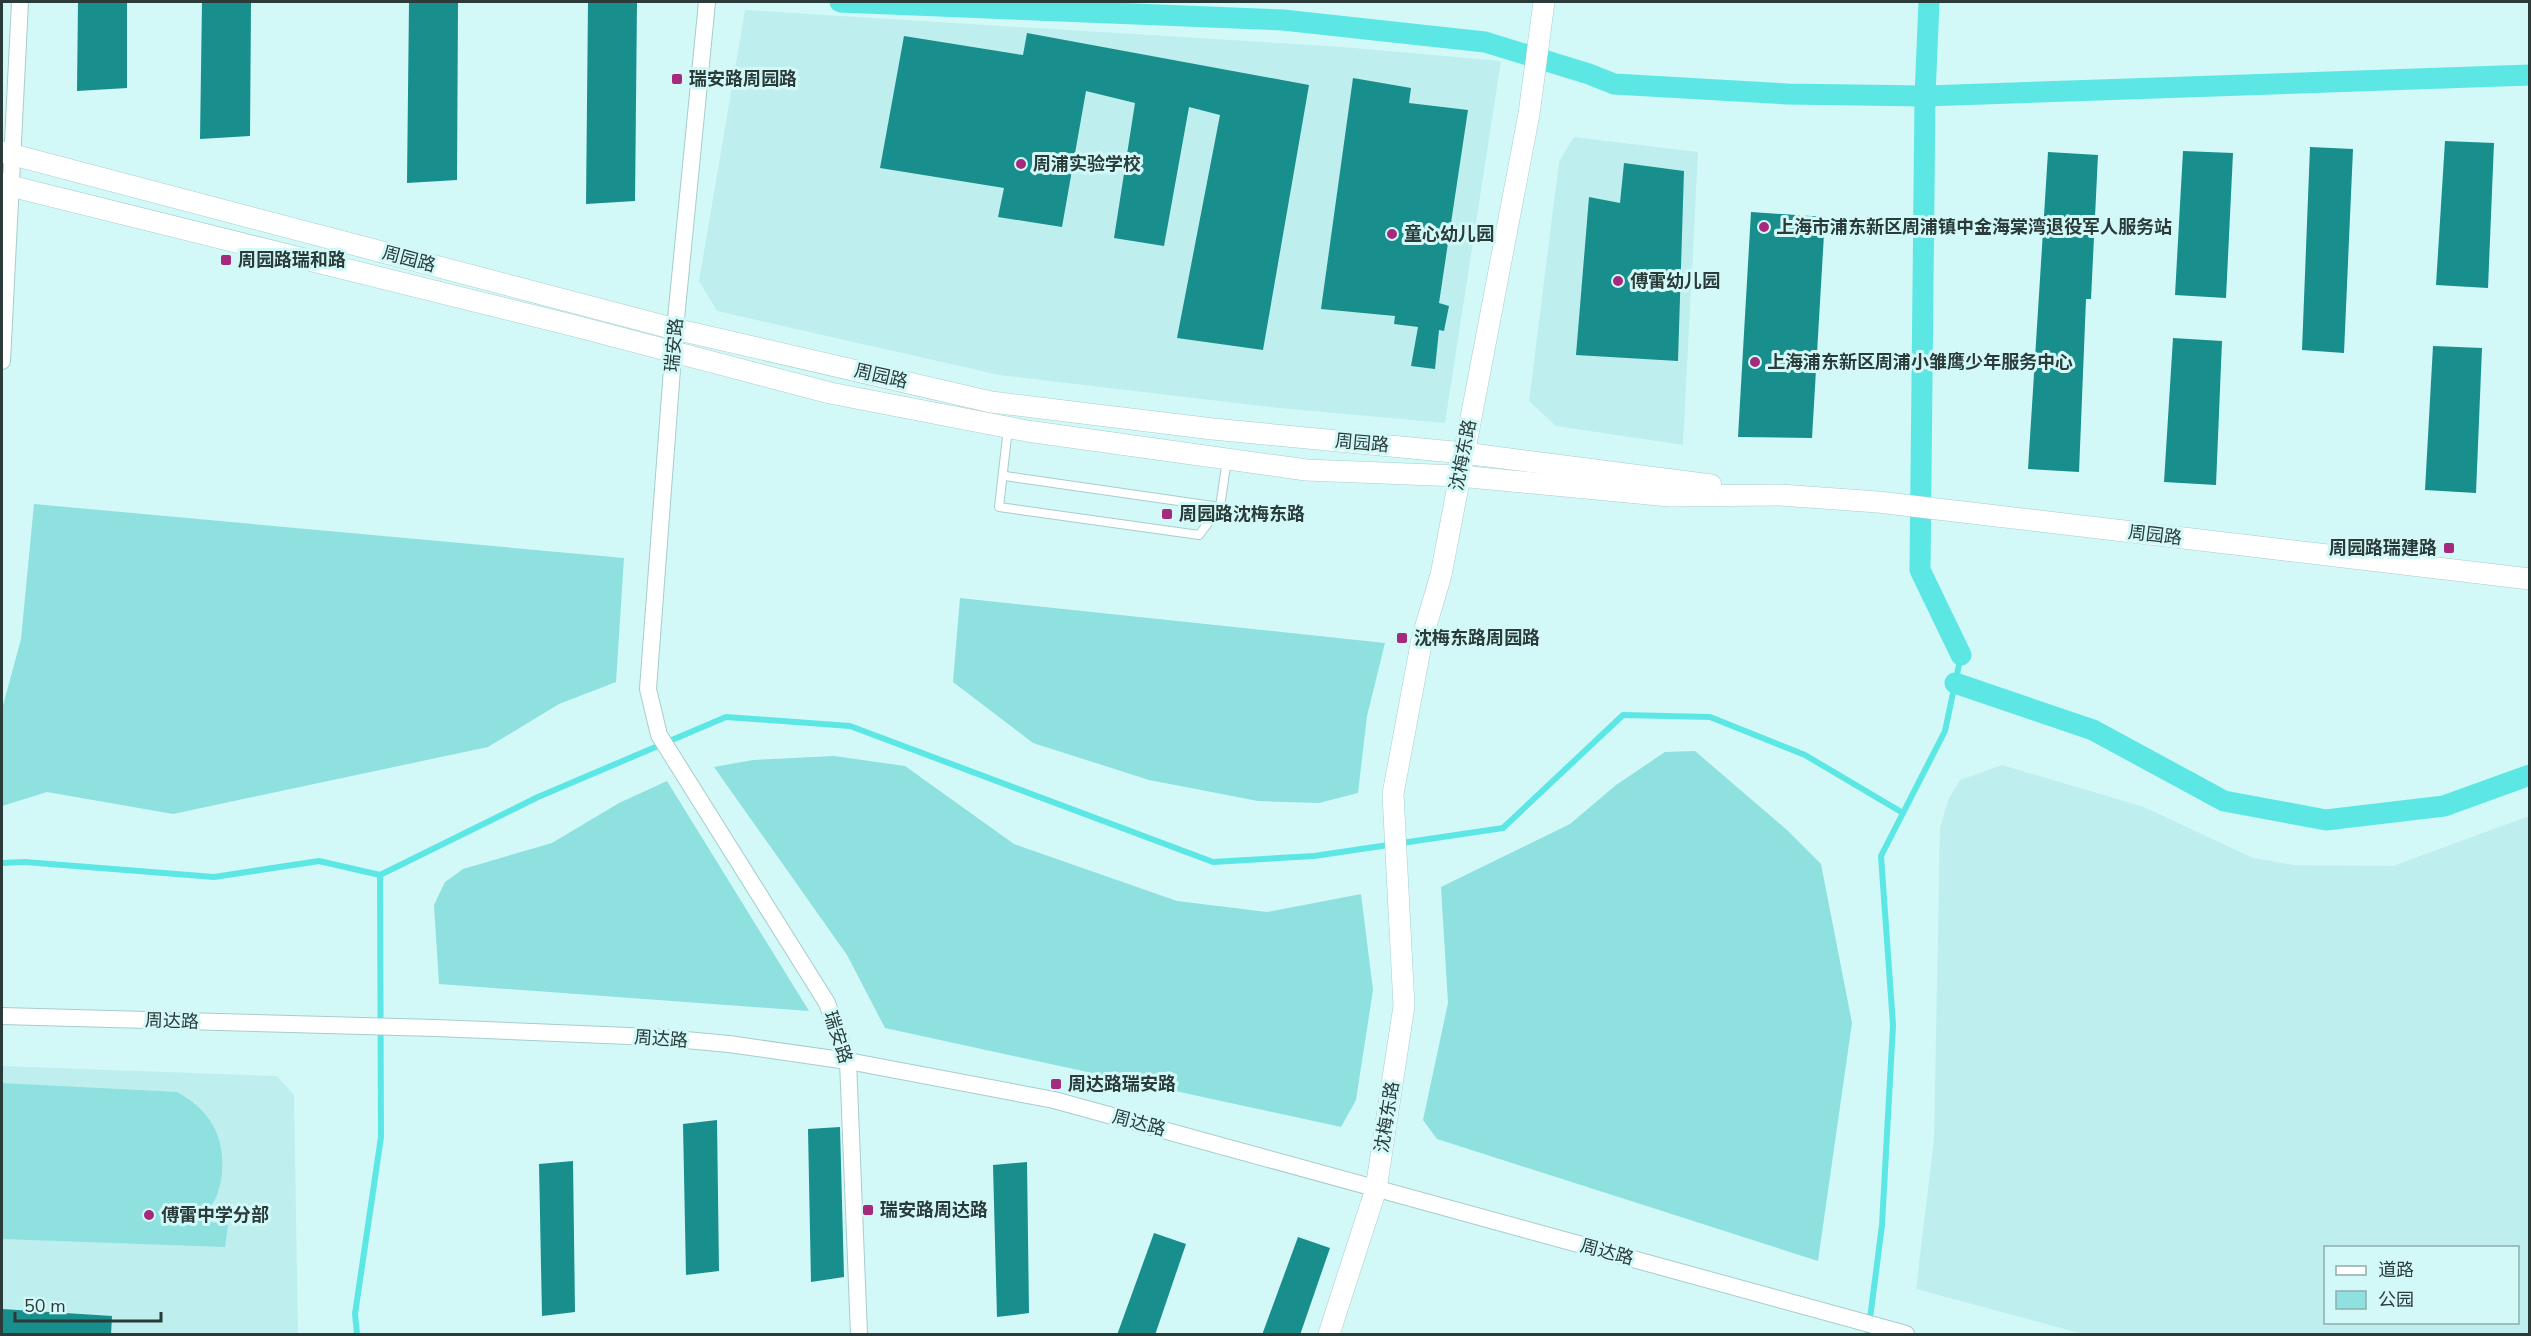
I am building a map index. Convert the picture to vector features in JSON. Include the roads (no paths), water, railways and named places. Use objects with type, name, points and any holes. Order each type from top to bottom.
[{"type":"street","points":[[2,361],[7,154],[20,2]]},
{"type":"street","name":"瑞安路","points":[[707,2],[675,329],[648,689],[659,735],[827,1003],[848,1061],[860,1335]]},
{"type":"street","name":"沈梅东路","points":[[1329,1335],[1376,1189],[1404,1006],[1393,794],[1422,639],[1441,575],[1529,114],[1543,10]]},
{"type":"street","name":"周园路","points":[[7,154],[675,329],[991,402],[1180,426],[1464,453],[1654,476],[1780,495],[1878,502],[2529,579]]},
{"type":"street","name":"周园路","points":[[6,186],[563,323],[830,393],[1008,428],[1306,470],[1459,476],[1670,496],[1780,495]]},
{"type":"street","name":"周达路","points":[[2,1016],[435,1028],[653,1037],[729,1044],[848,1061],[1054,1100],[1905,1335]]},
{"type":"lane","points":[[1008,428],[1005,476],[999,507],[1199,535],[1220,507],[1227,459]]},
{"type":"lane","points":[[1005,476],[1220,507]]},
{"type":"waterway","points":[[840,2],[1283,20],[1485,42],[1614,84],[1787,94],[1925,96],[2530,75]]},
{"type":"waterway","points":[[1929,2],[1925,96],[1920,570],[1961,655]]},
{"type":"waterway","points":[[1868,1334],[1882,1225],[1893,1025],[1881,856],[1945,731],[1961,655]]},
{"type":"waterway","points":[[1955,683],[2093,730],[2224,801],[2326,820],[2444,806],[2530,775]]},
{"type":"waterway","points":[[2,863],[25,862],[214,877],[319,861],[380,875],[538,797],[726,717],[850,726],[1213,862],[1314,856],[1503,828],[1623,715],[1710,717],[1805,755],[1903,813]]},
{"type":"waterway","points":[[357,1334],[355,1314],[381,1137],[380,875]]},
{"type":"place","name":"瑞安路周园路","points":[[677,79]]},
{"type":"place","name":"周浦实验学校","points":[[1021,164]]},
{"type":"place","name":"上海市浦东新区周浦镇中金海棠湾退役军人服务站","points":[[1764,227]]},
{"type":"place","name":"童心幼儿园","points":[[1392,234]]},
{"type":"place","name":"周园路瑞和路","points":[[226,260]]},
{"type":"place","name":"傅雷幼儿园","points":[[1618,281]]},
{"type":"place","name":"上海浦东新区周浦小雏鹰少年服务中心","points":[[1755,362]]},
{"type":"place","name":"周园路沈梅东路","points":[[1167,514]]},
{"type":"place","name":"周园路瑞建路","points":[[2449,548]]},
{"type":"place","name":"沈梅东路周园路","points":[[1402,638]]},
{"type":"place","name":"周达路瑞安路","points":[[1056,1084]]},
{"type":"place","name":"瑞安路周达路","points":[[868,1210]]},
{"type":"place","name":"傅雷中学分部","points":[[149,1215]]}]
